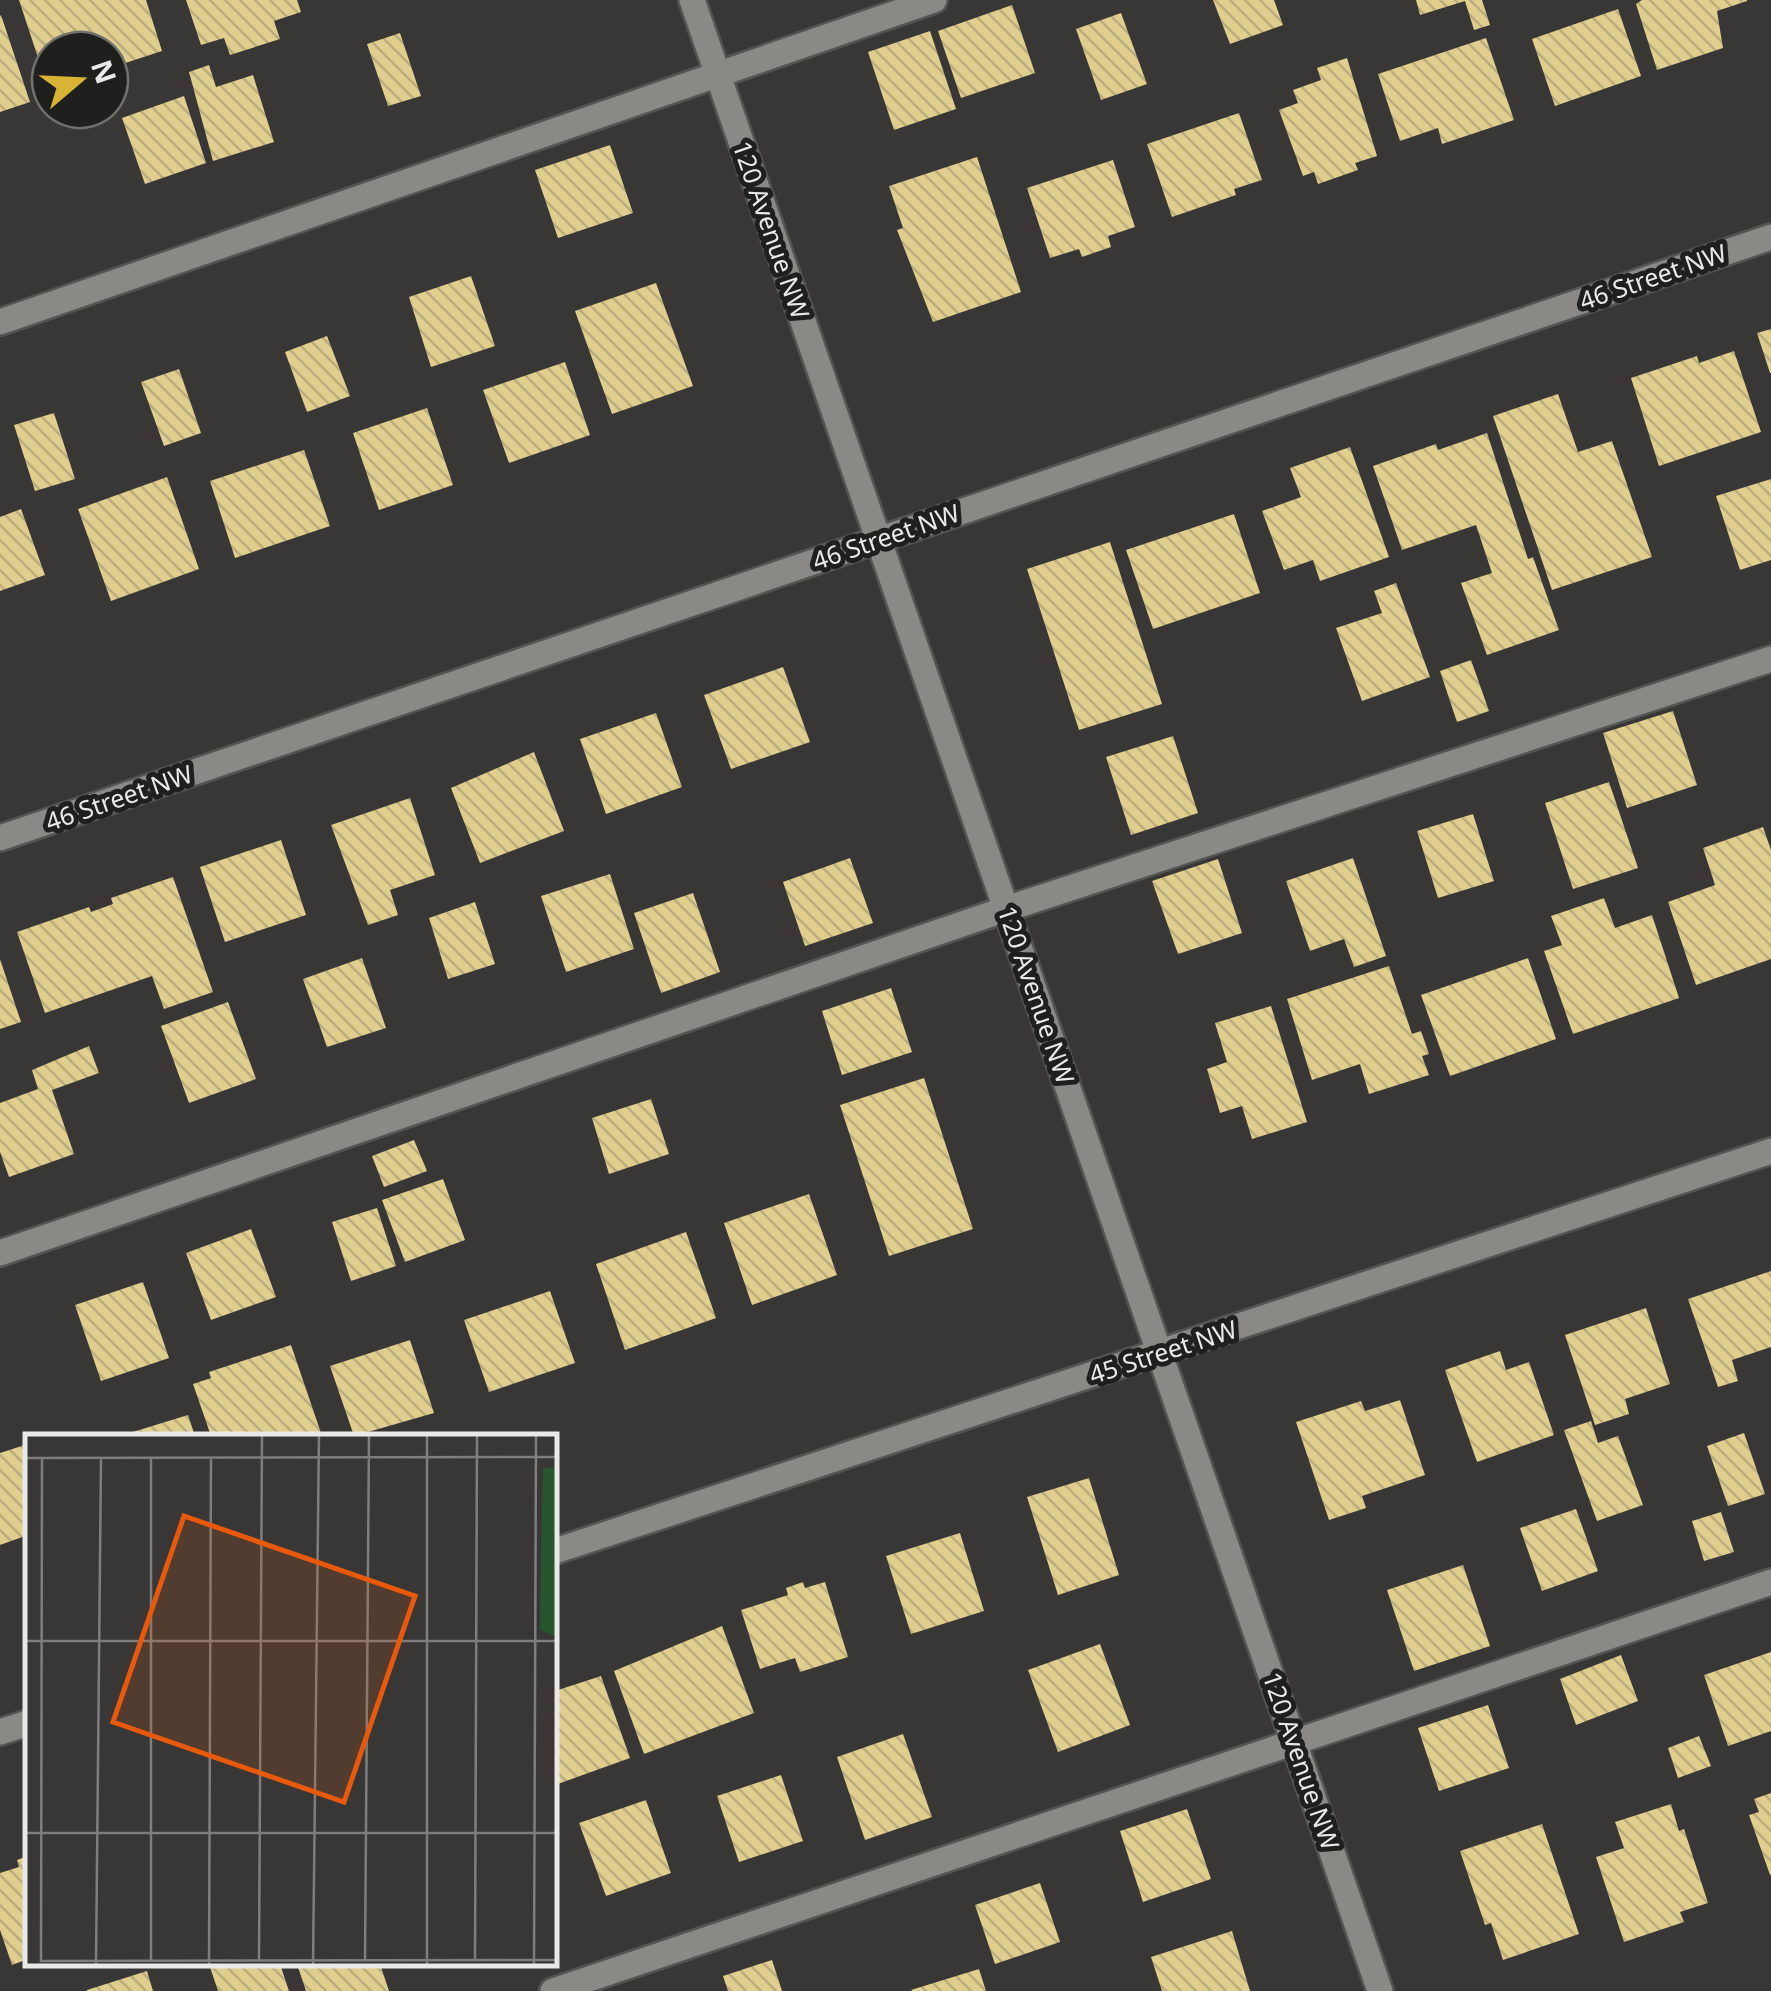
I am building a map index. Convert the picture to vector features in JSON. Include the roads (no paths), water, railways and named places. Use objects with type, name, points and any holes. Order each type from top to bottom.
[{"type":"street","name":"120 Avenue NW","points":[[692,0],[1380,1991]]},
{"type":"street","points":[[0,322],[934,0]]},
{"type":"street","name":"46 Street NW","points":[[0,838],[1771,237]]},
{"type":"street","points":[[0,1253],[1006,909],[1771,659]]},
{"type":"street","name":"45 Street NW","points":[[558,1550],[1771,1150]]},
{"type":"street","points":[[553,1991],[1771,1582]]},
{"type":"street","points":[[0,1732],[25,1724]]}]
